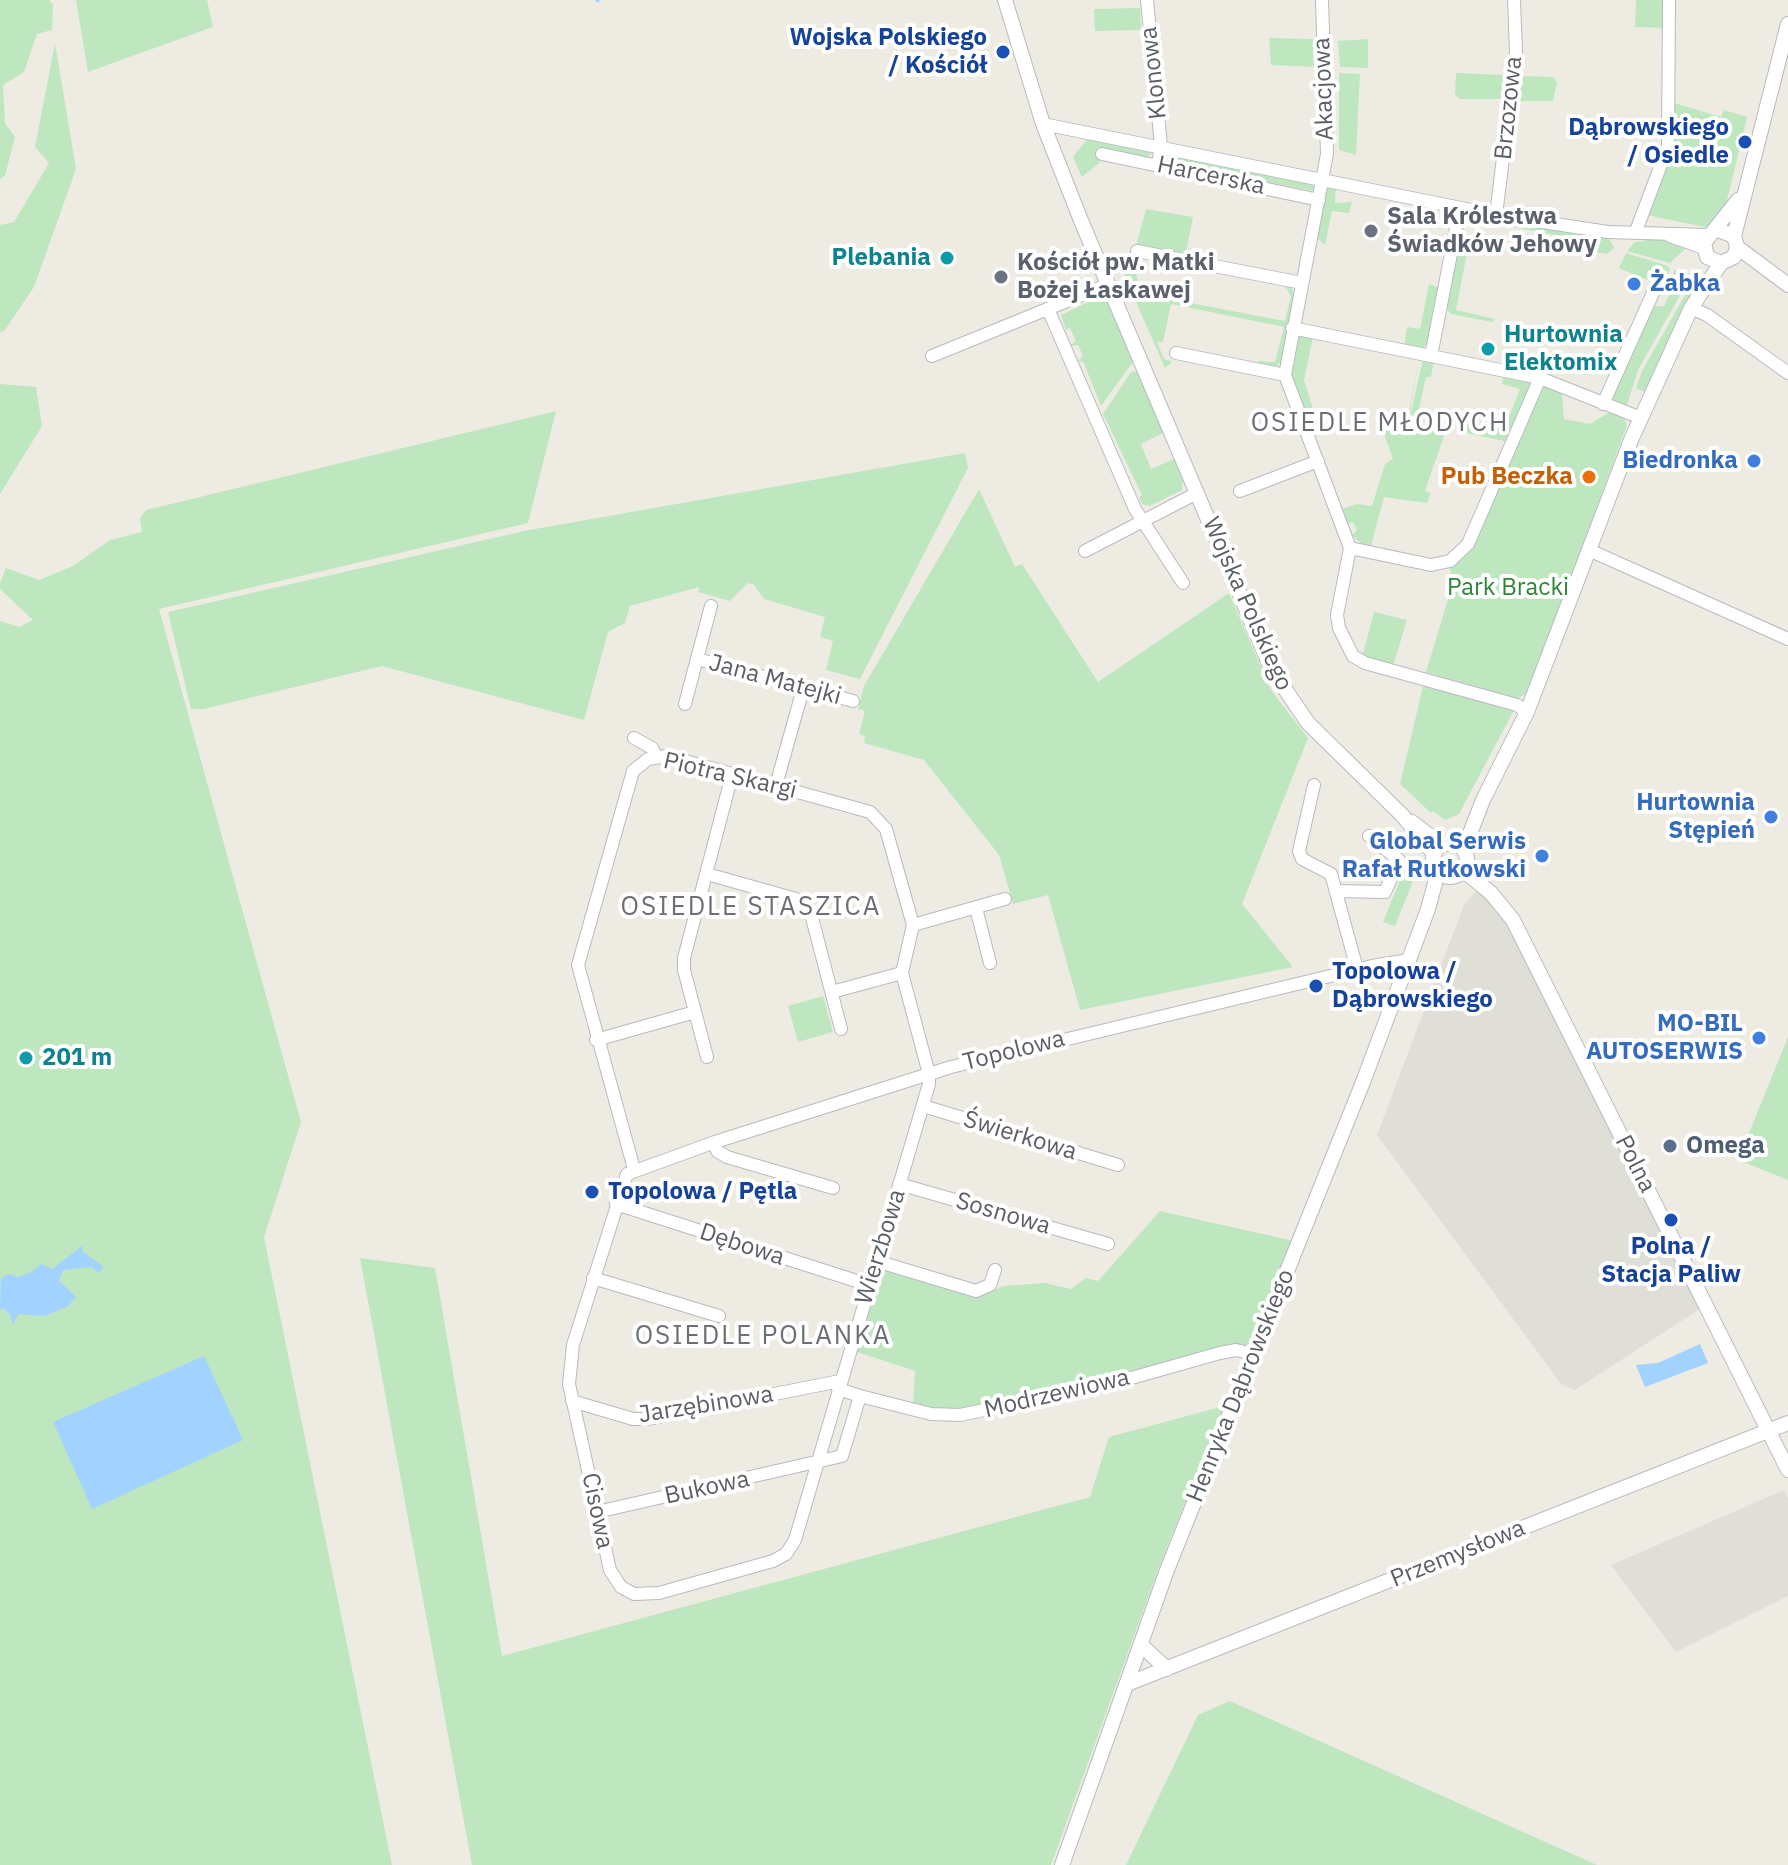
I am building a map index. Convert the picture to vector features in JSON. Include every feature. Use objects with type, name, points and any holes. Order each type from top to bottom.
[{"type":"street","name":"Wojska Polskiego","points":[[1005,0],[1043,124],[1282,688],[1308,723],[1402,815],[1448,848]]},
{"type":"street","name":"Klonowa","points":[[1147,0],[1161,146],[1158,164]]},
{"type":"street","name":"Akacjowa","points":[[1285,375],[1327,154],[1322,0]]},
{"type":"street","name":"Brzozowa","points":[[1496,215],[1516,52],[1514,0]]},
{"type":"street","points":[[1636,231],[1668,146],[1669,0]]},
{"type":"street","points":[[1448,848],[1468,860],[1464,871],[1443,875],[1433,864],[1483,800],[1527,712],[1641,418],[1745,186],[1788,24]]},
{"type":"street","points":[[1043,124],[1496,215],[1608,232],[1660,232],[1720,247],[1788,285]]},
{"type":"street","name":"Harcerska","points":[[1102,154],[1319,200]]},
{"type":"street","points":[[1431,356],[1460,208]]},
{"type":"street","points":[[1137,251],[1302,283]]},
{"type":"street","points":[[932,356],[1109,284]]},
{"type":"street","points":[[1603,404],[1657,284]]},
{"type":"street","points":[[1694,303],[1788,373]]},
{"type":"street","name":"Wojska Polskiego","points":[[1048,309],[1142,520],[1183,583]]},
{"type":"street","points":[[1292,328],[1540,378],[1641,418]]},
{"type":"street","points":[[1176,353],[1285,375],[1350,548],[1337,615],[1344,641],[1353,656],[1365,663],[1517,705],[1527,712]]},
{"type":"street","points":[[1350,548],[1431,565],[1450,561],[1468,544],[1540,378]]},
{"type":"street","points":[[1240,491],[1318,461]]},
{"type":"street","name":"Wojska Polskiego","points":[[1085,551],[1197,493]]},
{"type":"street","points":[[1589,550],[1788,639]]},
{"type":"street","points":[[685,704],[711,606]]},
{"type":"street","name":"Jana Matejki","points":[[697,659],[853,701]]},
{"type":"street","points":[[776,785],[803,689]]},
{"type":"street","points":[[634,738],[652,748],[656,756]]},
{"type":"street","name":"Piotra Skargi","points":[[630,1171],[578,965],[630,775],[642,763],[656,756],[667,756],[870,812],[886,829],[913,925],[902,973],[929,1074]]},
{"type":"street","points":[[707,1057],[684,958],[732,775]]},
{"type":"street","points":[[1314,785],[1299,851],[1302,859],[1331,874],[1357,969]]},
{"type":"street","points":[[1338,891],[1385,892],[1399,860],[1369,836]]},
{"type":"street","name":"Polna","points":[[1464,871],[1491,893],[1513,920],[1788,1470]]},
{"type":"street","points":[[707,874],[796,899],[811,914],[841,1029]]},
{"type":"street","name":"Henryka Dąbrowskiego","points":[[1062,1865],[1141,1645],[1443,875]]},
{"type":"street","points":[[913,925],[1005,899]]},
{"type":"street","points":[[976,908],[990,963]]},
{"type":"street","name":"Topolowa","points":[[630,1171],[929,1074],[1357,969],[1409,960]]},
{"type":"street","points":[[832,992],[902,973]]},
{"type":"street","points":[[596,1040],[695,1012]]},
{"type":"street","name":"Wierzbowa","points":[[816,1465],[923,1106],[929,1074]]},
{"type":"street","name":"Świerkowa","points":[[923,1106],[1118,1165]]},
{"type":"street","points":[[715,1142],[717,1151],[727,1157],[833,1188]]},
{"type":"street","name":"Cisowa","points":[[630,1171],[616,1204],[569,1366],[572,1401],[610,1570],[621,1587],[634,1594],[659,1593],[773,1561],[786,1554],[795,1540],[816,1465]]},
{"type":"street","name":"Sosnowa","points":[[899,1184],[1108,1244]]},
{"type":"street","name":"Dębowa","points":[[616,1204],[869,1285]]},
{"type":"street","points":[[876,1261],[976,1291],[990,1285],[995,1270]]},
{"type":"street","points":[[593,1278],[719,1316]]},
{"type":"street","name":"Modrzewiowa","points":[[839,1385],[860,1396],[931,1414],[960,1415],[1103,1386],[1220,1353],[1236,1350],[1253,1354]]},
{"type":"street","name":"Jarzębinowa","points":[[572,1401],[633,1419],[648,1419],[839,1385]]},
{"type":"street","points":[[816,1465],[842,1456],[860,1396]]},
{"type":"street","name":"Przemysłowa","points":[[1127,1684],[1788,1423]]},
{"type":"street","name":"Bukowa","points":[[597,1512],[816,1465]]},
{"type":"street","points":[[1141,1645],[1167,1669]]},
{"type":"shaded area","points":[[1476,891],[1491,893],[1499,901],[1706,1305],[1575,1390],[1562,1385],[1377,1135],[1464,905]]},
{"type":"shaded area","points":[[1784,1490],[1788,1498],[1788,1596],[1676,1652],[1611,1565]]},
{"type":"green space","points":[[0,0],[49,0],[53,4],[52,30],[37,34],[24,72],[3,85],[5,123],[15,137],[5,176],[0,179]]},
{"type":"green space","points":[[76,0],[207,0],[213,27],[88,72]]},
{"type":"green space","points":[[1636,0],[1665,0],[1664,28],[1635,27]]},
{"type":"green space","points":[[1140,8],[1141,30],[1095,31],[1094,9]]},
{"type":"green space","points":[[1269,38],[1313,39],[1314,67],[1271,65]]},
{"type":"green space","points":[[1368,39],[1368,68],[1340,67],[1338,41]]},
{"type":"green space","points":[[55,43],[76,169],[34,287],[5,330],[0,332],[0,225],[14,222],[49,163],[35,147]]},
{"type":"green space","points":[[1339,73],[1360,74],[1356,155],[1339,150]]},
{"type":"green space","points":[[1456,73],[1506,75],[1504,99],[1460,99],[1455,94]]},
{"type":"green space","points":[[1522,76],[1553,77],[1557,83],[1553,101],[1520,101],[1517,94]]},
{"type":"green space","points":[[1674,103],[1721,117],[1724,110],[1747,117],[1726,205],[1718,221],[1705,227],[1646,215],[1673,142]]},
{"type":"green space","points":[[1089,137],[1151,150],[1152,153],[1146,159],[1102,150],[1099,163],[1082,177],[1073,157]]},
{"type":"green space","points":[[1170,154],[1316,183],[1314,191],[1171,164],[1167,158]]},
{"type":"green space","points":[[1330,186],[1336,187],[1335,203],[1352,202],[1349,213],[1332,211],[1325,245],[1316,237],[1324,193]]},
{"type":"green space","points":[[1146,209],[1193,217],[1186,252],[1196,254],[1195,258],[1136,246]]},
{"type":"green space","points":[[1471,213],[1609,238],[1614,248],[1607,254],[1578,249],[1575,239],[1476,220],[1468,224],[1464,218]]},
{"type":"green space","points":[[1461,234],[1470,237],[1456,310],[1495,319],[1492,322],[1451,314],[1446,308]]},
{"type":"green space","points":[[1646,237],[1685,245],[1685,249],[1670,263],[1627,251],[1635,242],[1645,241]]},
{"type":"green space","points":[[1626,253],[1668,266],[1670,270],[1662,286],[1619,268]]},
{"type":"green space","points":[[1133,266],[1143,294],[1285,321],[1291,296],[1286,288],[1287,284],[1290,285],[1295,295],[1281,362],[1274,368],[1258,366],[1259,361],[1275,362],[1284,327],[1171,304],[1163,342],[1157,342],[1164,359],[1172,362],[1165,368],[1122,270]]},
{"type":"green space","points":[[1675,270],[1692,274],[1638,370],[1626,408],[1611,400],[1611,394],[1652,306],[1664,306],[1671,291],[1665,288]]},
{"type":"green space","points":[[1697,274],[1688,300],[1644,392],[1636,388],[1642,371]]},
{"type":"green space","points":[[1429,284],[1440,288],[1427,345],[1420,349],[1404,346],[1407,327],[1420,329]]},
{"type":"green space","points":[[1097,298],[1107,302],[1133,362],[1101,406],[1083,361],[1076,362],[1083,356],[1078,345],[1069,346],[1076,341],[1070,328],[1066,330],[1061,315]]},
{"type":"green space","points":[[1300,336],[1313,337],[1304,380],[1314,412],[1305,417],[1290,376],[1296,339]]},
{"type":"green space","points":[[1419,358],[1407,430],[1423,359],[1434,361],[1431,377],[1426,377],[1415,427],[1445,433],[1425,491],[1431,493],[1427,503],[1384,497],[1371,546],[1362,544],[1352,535],[1357,530],[1353,522],[1347,524],[1342,509],[1357,504],[1372,506],[1385,464],[1393,459],[1385,437],[1387,421],[1407,423]]},
{"type":"green space","points":[[1139,371],[1165,432],[1141,444],[1151,469],[1174,459],[1183,481],[1182,490],[1150,506],[1142,504],[1139,497],[1142,495],[1103,414],[1131,372]]},
{"type":"green space","points":[[1504,375],[1530,381],[1532,385],[1508,442],[1462,432],[1465,422],[1504,429],[1520,389],[1502,384]]},
{"type":"green space","points":[[0,384],[36,387],[42,426],[0,494]]},
{"type":"green space","name":"Park Bracki","points":[[1547,386],[1562,393],[1564,419],[1590,424],[1610,412],[1623,417],[1627,425],[1541,661],[1527,693],[1517,699],[1426,672],[1452,586],[1450,565],[1456,562],[1540,390]]},
{"type":"green space","points":[[556,411],[528,523],[159,609],[301,1122],[264,1237],[392,1865],[0,1865],[0,621],[19,627],[33,620],[0,589],[0,583],[6,568],[39,580],[73,566],[110,540],[142,532],[140,518],[146,510]]},
{"type":"green space","points":[[965,453],[968,468],[860,679],[826,670],[833,641],[820,637],[825,617],[764,599],[754,585],[748,583],[730,601],[698,592],[699,587],[630,606],[625,623],[608,632],[584,720],[382,666],[204,709],[191,709],[168,612],[529,530]]},
{"type":"green space","points":[[979,489],[1015,567],[1022,564],[1098,682],[1229,593],[1271,690],[1308,738],[1242,904],[1293,967],[1080,1010],[1048,895],[1013,904],[999,855],[924,760],[864,743],[865,736],[859,734],[865,711],[858,709],[864,686]]},
{"type":"green space","points":[[1374,612],[1407,620],[1393,666],[1362,657]]},
{"type":"green space","points":[[1424,682],[1514,710],[1459,814],[1445,820],[1433,811],[1431,813],[1400,784]]},
{"type":"green space","points":[[1406,865],[1418,869],[1395,926],[1383,922]]},
{"type":"green space","points":[[823,996],[833,1032],[798,1042],[788,1006]]},
{"type":"green space","points":[[1788,1037],[1788,1180],[1738,1160]]},
{"type":"green space","points":[[1160,1211],[1294,1241],[1250,1344],[1099,1384],[948,1411],[913,1406],[915,1371],[857,1352],[882,1267],[976,1296],[1004,1286],[1045,1283],[1071,1289],[1086,1278],[1098,1281]]},
{"type":"green space","points":[[360,1258],[435,1268],[502,1656],[1090,1497],[1109,1437],[1224,1406],[1159,1567],[1051,1865],[472,1865]]},
{"type":"green space","points":[[1230,1701],[1597,1865],[1126,1865],[1198,1715]]},
{"type":"water","points":[[82,1246],[83,1252],[104,1267],[99,1273],[91,1267],[63,1270],[59,1281],[76,1297],[67,1307],[44,1316],[18,1314],[13,1325],[10,1315],[3,1308],[0,1310],[1,1278],[10,1274],[18,1277],[30,1273],[41,1264],[52,1269]]},
{"type":"water","points":[[1700,1344],[1708,1363],[1645,1387],[1636,1365],[1658,1363]]},
{"type":"water","points":[[204,1356],[243,1440],[92,1509],[53,1422]]},
{"type":"place","name":"Wojska Polskiego / Kościół","points":[[1003,52]]},
{"type":"place","name":"Dąbrowskiego / Osiedle","points":[[1745,142]]},
{"type":"place","name":"Sala Królestwa Świadków Jehowy","points":[[1371,231]]},
{"type":"place","name":"Plebania","points":[[947,258]]},
{"type":"place","name":"Kościół pw. Matki Bożej Łaskawej","points":[[1001,277]]},
{"type":"place","name":"Żabka","points":[[1634,284]]},
{"type":"place","name":"Hurtownia Elektomix","points":[[1488,349]]},
{"type":"place","name":"Biedronka","points":[[1754,461]]},
{"type":"place","name":"Pub Beczka","points":[[1589,477]]},
{"type":"place","name":"Hurtownia Stępień","points":[[1771,817]]},
{"type":"place","name":"Global Serwis Rafał Rutkowski","points":[[1542,856]]},
{"type":"place","name":"Topolowa / Dąbrowskiego","points":[[1316,986]]},
{"type":"place","name":"MO-BIL AUTOSERWIS","points":[[1759,1038]]},
{"type":"place","name":"201 m","points":[[26,1058]]},
{"type":"place","name":"Omega","points":[[1670,1146]]},
{"type":"place","name":"Topolowa / Pętla","points":[[592,1192]]},
{"type":"place","name":"Polna / Stacja Paliw","points":[[1671,1220]]},
{"type":"district","name":"OSIEDLE MŁODYCH","points":[[1380,423]]},
{"type":"district","name":"OSIEDLE STASZICA","points":[[751,907]]},
{"type":"district","name":"OSIEDLE POLANKA","points":[[763,1336]]}]
